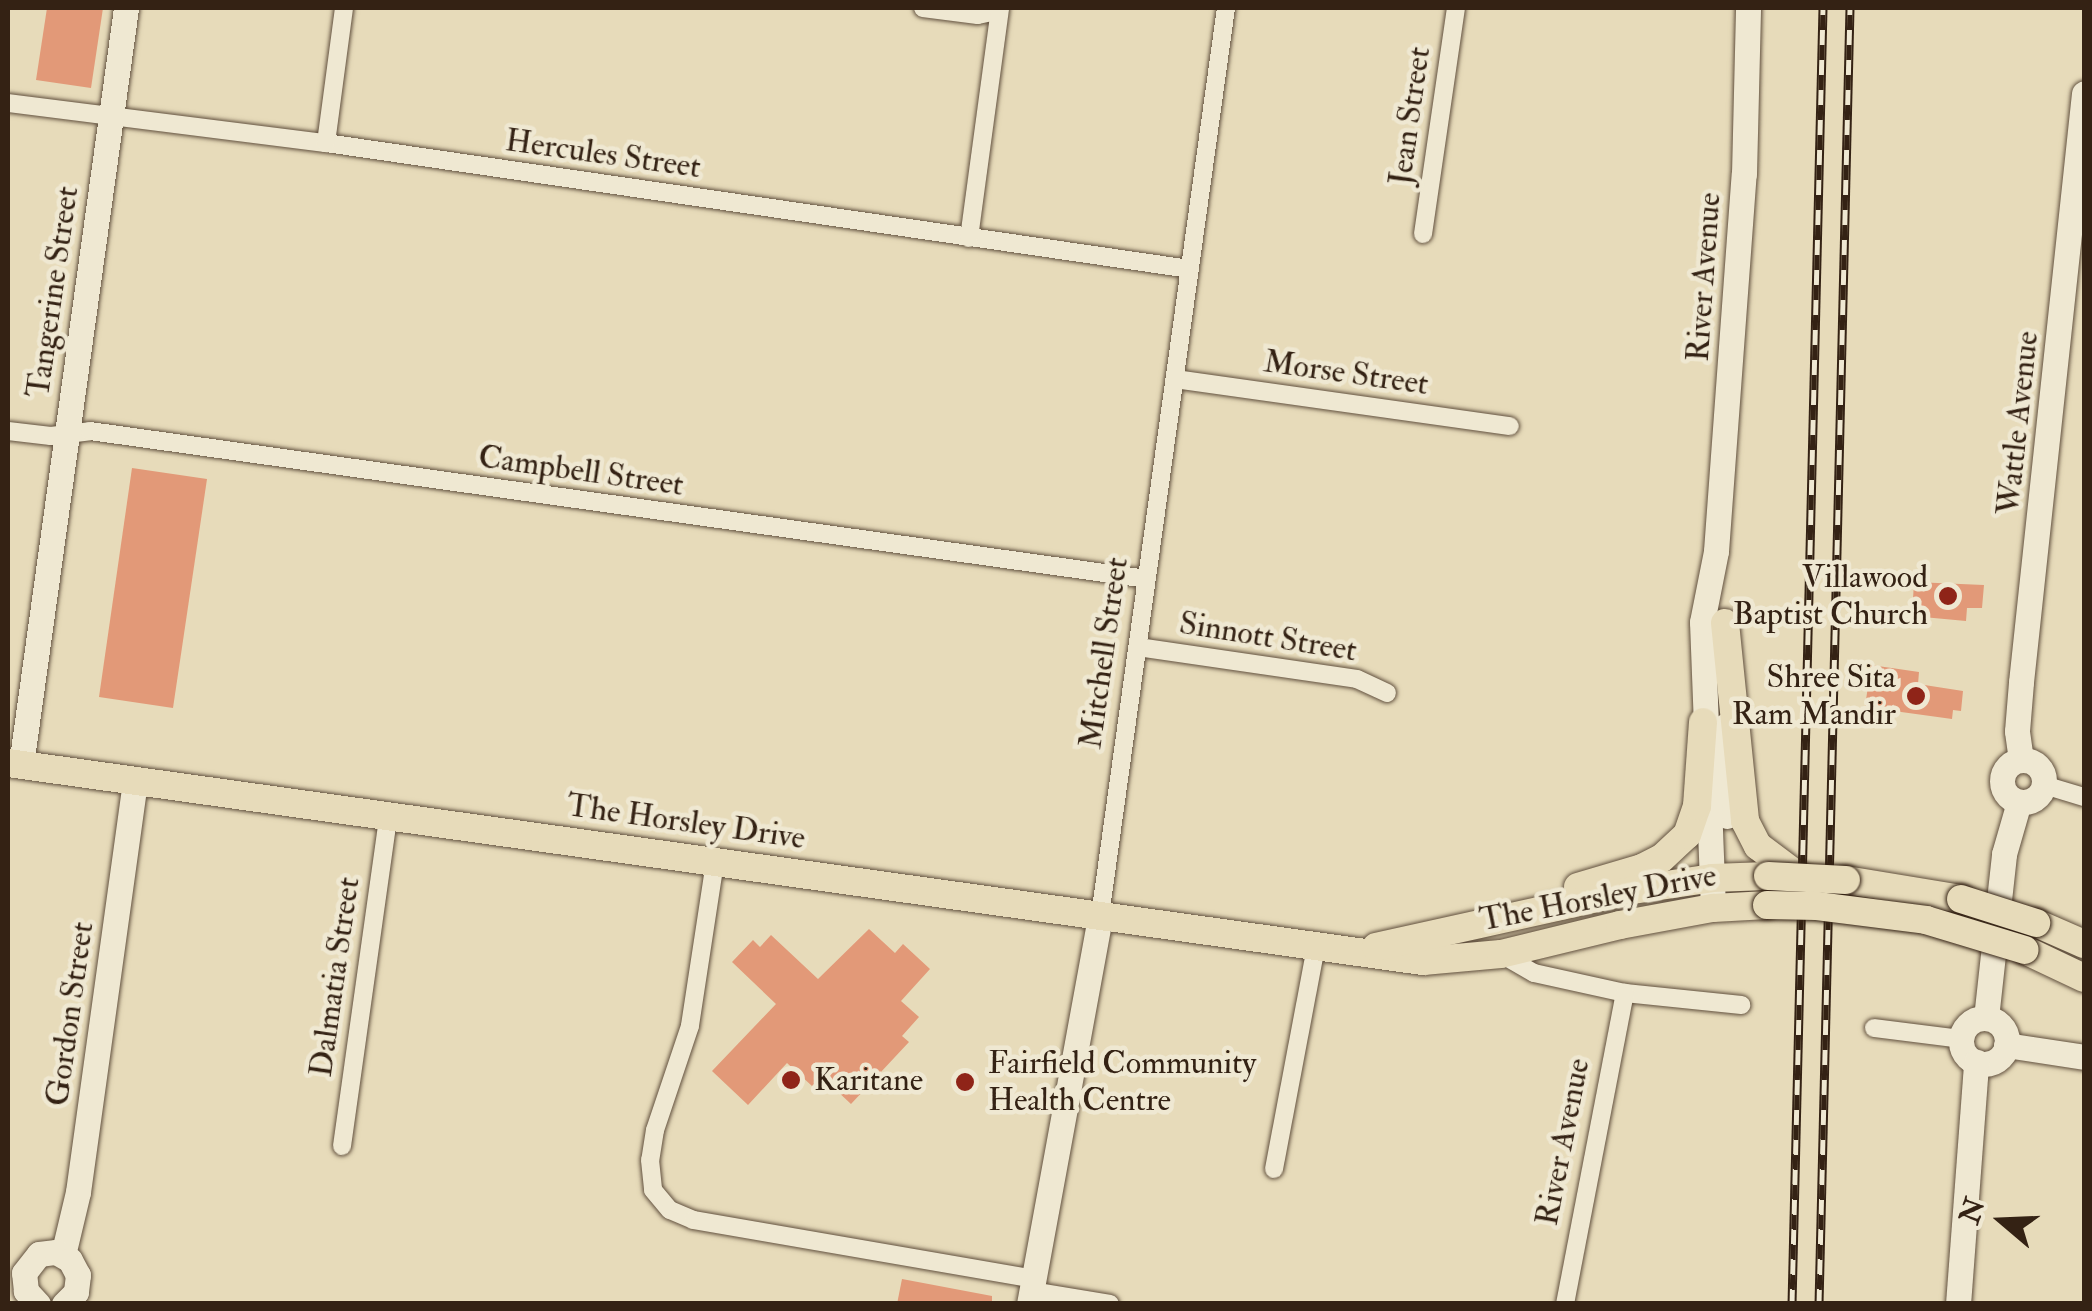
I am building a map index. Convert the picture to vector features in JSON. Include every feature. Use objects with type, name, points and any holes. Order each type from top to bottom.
[{"type":"main road","points":[[1725,622],[1744,822],[1769,866]]},
{"type":"main road","points":[[1524,916],[1556,895],[1642,868],[1680,844],[1696,816],[1703,722]]},
{"type":"main road","name":"The Horsley Drive","points":[[14,764],[1423,961],[1500,954],[1620,924],[1722,907],[1767,905],[1862,910],[1926,920],[2025,950],[2084,978]]},
{"type":"main road","name":"The Horsley Drive","points":[[1355,952],[1633,890],[1769,866],[1798,876],[1925,891],[2036,924],[2084,944]]},
{"type":"street","name":"Tangerine Street","points":[[14,764],[126,8]]},
{"type":"street","points":[[326,143],[344,8]]},
{"type":"street","points":[[923,8],[978,16],[998,9],[999,38],[969,238]]},
{"type":"street","name":"Mitchell Street","points":[[1031,1291],[1100,916],[1226,8]]},
{"type":"street","name":"Jean Street","points":[[1423,234],[1456,8]]},
{"type":"street","name":"River Avenue","points":[[1721,877],[1703,722],[1702,622],[1716,552],[1744,174],[1748,8]]},
{"type":"street","name":"Wattle Avenue","points":[[2021,760],[2017,731],[2021,682],[2084,93]]},
{"type":"street","name":"Hercules Street","points":[[8,103],[326,143],[1190,269]]},
{"type":"street","name":"Morse Street","points":[[1175,380],[1510,426]]},
{"type":"street","name":"Campbell Street","points":[[8,431],[65,435],[90,432],[1147,579]]},
{"type":"street","name":"River Avenue","points":[[1716,552],[1725,622],[1722,907]]},
{"type":"street","name":"Sinnott Street","points":[[1138,647],[1357,679],[1387,693]]},
{"type":"street","points":[[2021,760],[2039,767],[2044,785],[2032,800],[2019,802],[2004,790],[2002,777],[2009,766],[2021,760]]},
{"type":"street","name":"Gordon Street","points":[[63,1254],[78,1192],[135,781]]},
{"type":"street","points":[[2044,785],[2084,797]]},
{"type":"street","points":[[1986,1018],[2004,854],[2019,802]]},
{"type":"street","name":"Dalmatia Street","points":[[342,1146],[388,817]]},
{"type":"street","points":[[715,862],[690,1026],[654,1130],[650,1160],[653,1190],[670,1210],[694,1220],[1110,1304]]},
{"type":"street","points":[[1274,1169],[1316,947]]},
{"type":"street","points":[[1500,954],[1534,973],[1624,992],[1741,1005]]},
{"type":"street","name":"River Avenue","points":[[1566,1304],[1624,992]]},
{"type":"street","points":[[1961,1040],[1972,1021],[1986,1018],[2000,1024],[2006,1045]]},
{"type":"street","points":[[1874,1028],[1961,1040]]},
{"type":"street","points":[[1961,1040],[1968,1057],[1976,1062],[1992,1062],[2006,1045]]},
{"type":"street","points":[[2006,1045],[2084,1058]]},
{"type":"street","points":[[1958,1304],[1976,1062]]},
{"type":"street","points":[[38,1304],[16,1274],[40,1254],[63,1254],[76,1266],[79,1300]]},
{"type":"building","points":[[47,8],[103,8],[91,88],[36,80]]},
{"type":"building","points":[[132,468],[207,479],[173,708],[99,697]]},
{"type":"building","name":"Villawood Baptist Church","points":[[1914,582],[1984,585],[1982,608],[1967,608],[1966,621],[1912,616]]},
{"type":"building","name":"Shree Sita Ram Mandir","points":[[1871,665],[1919,672],[1918,684],[1963,691],[1961,711],[1953,710],[1952,719],[1865,707]]},
{"type":"building","points":[[869,929],[895,953],[903,944],[930,969],[901,1001],[919,1017],[902,1036],[909,1042],[851,1104],[821,1076],[812,1086],[787,1063],[748,1105],[712,1071],[776,1004],[732,962],[753,940],[760,947],[771,935],[818,979]]},
{"type":"building","points":[[902,1279],[992,1296],[992,1304],[897,1304]]},
{"type":"railway","points":[[1792,1304],[1823,8]]},
{"type":"railway","points":[[1819,1304],[1850,8]]},
{"type":"place","name":"Villawood Baptist Church","points":[[1948,596]]},
{"type":"place","name":"Shree Sita Ram Mandir","points":[[1916,696]]},
{"type":"place","name":"Karitane","points":[[791,1080]]},
{"type":"place","name":"Fairfield Community Health Centre","points":[[965,1082]]}]
